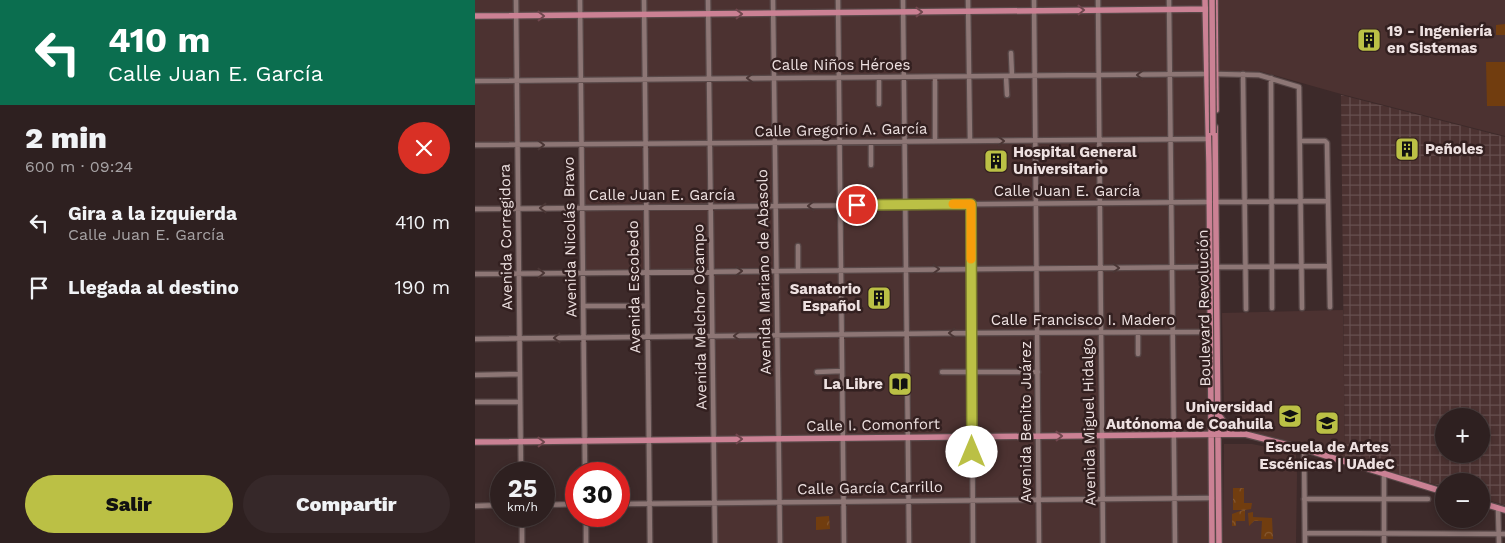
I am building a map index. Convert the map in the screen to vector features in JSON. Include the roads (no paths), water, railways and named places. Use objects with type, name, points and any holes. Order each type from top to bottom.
[{"type":"main road","points":[[1205,0],[1207,139],[1212,163]]},
{"type":"main road","points":[[1212,0],[1215,9],[1216,74],[1212,163]]},
{"type":"main road","points":[[1212,0],[1213,267],[1211,332],[1215,434],[1212,543]]},
{"type":"main road","points":[[475,16],[1215,9]]},
{"type":"main road","name":"Boulevard Revolución","points":[[1213,267],[1218,413],[1215,434],[1219,543]]},
{"type":"main road","points":[[1218,413],[1232,434]]},
{"type":"main road","name":"Calle I. Comonfort","points":[[475,442],[1232,434],[1261,438],[1304,449],[1435,489]]},
{"type":"main road","points":[[1490,506],[1505,510]]},
{"type":"street","name":"Avenida Corregidora","points":[[516,0],[521,462]]},
{"type":"street","name":"Avenida Nicolás Bravo","points":[[580,0],[585,462]]},
{"type":"street","name":"Avenida Escobedo","points":[[644,0],[650,543]]},
{"type":"street","name":"Avenida Melchor Ocampo","points":[[708,0],[715,543]]},
{"type":"street","name":"Avenida Mariano de Abasolo","points":[[773,0],[780,543]]},
{"type":"street","points":[[838,0],[844,543]]},
{"type":"street","points":[[903,0],[909,543]]},
{"type":"street","points":[[968,0],[970,141]]},
{"type":"street","name":"Avenida Benito Juárez","points":[[1034,0],[1039,543]]},
{"type":"street","name":"Avenida Miguel Hidalgo","points":[[1098,0],[1103,543]]},
{"type":"street","points":[[1169,0],[1175,543]]},
{"type":"street","points":[[1007,95],[1011,54]]},
{"type":"street","name":"Calle Niños Héroes","points":[[475,81],[1207,74]]},
{"type":"street","points":[[1216,74],[1243,74],[1271,78],[1299,87],[1302,308]]},
{"type":"street","points":[[1243,74],[1246,309]]},
{"type":"street","points":[[879,77],[879,104]]},
{"type":"street","points":[[935,77],[935,141]]},
{"type":"street","points":[[1271,78],[1272,308]]},
{"type":"street","name":"Calle Gregorio A. García","points":[[475,145],[1207,139]]},
{"type":"street","points":[[1300,141],[1327,142],[1330,307]]},
{"type":"street","points":[[871,142],[871,166]]},
{"type":"street","name":"Calle Juan E. García","points":[[475,208],[1328,201]]},
{"type":"street","points":[[971,204],[973,543]]},
{"type":"street","points":[[798,246],[798,270]]},
{"type":"street","points":[[475,274],[1329,266]]},
{"type":"street","points":[[583,306],[647,306]]},
{"type":"street","name":"Calle Francisco I. Madero","points":[[475,339],[1038,332],[1211,332]]},
{"type":"street","points":[[1139,332],[1139,354]]},
{"type":"street","points":[[817,372],[842,371]]},
{"type":"street","points":[[941,372],[1038,372]]},
{"type":"street","points":[[475,375],[520,374]]},
{"type":"street","points":[[475,402],[521,402]]},
{"type":"street","points":[[1304,449],[1305,543]]},
{"type":"street","points":[[1384,474],[1384,543]]},
{"type":"street","name":"Calle García Carrillo","points":[[630,504],[844,500],[1212,498]]},
{"type":"street","points":[[1304,499],[1428,500]]},
{"type":"street","points":[[475,506],[490,505]]},
{"type":"street","points":[[1498,508],[1499,543]]},
{"type":"street","points":[[522,527],[522,543]]},
{"type":"street","points":[[586,527],[586,543]]},
{"type":"street","points":[[1305,533],[1505,534]]},
{"type":"place","name":"19 - Ingeniería en Sistemas","points":[[1369,40]]},
{"type":"place","name":"Peñoles","points":[[1407,149]]},
{"type":"place","name":"Hospital General Universitario","points":[[996,161]]},
{"type":"place","name":"Sanatorio Español","points":[[879,298]]},
{"type":"place","name":"La Libre","points":[[900,384]]},
{"type":"place","name":"Universidad Autónoma de Coahuila","points":[[1290,416]]},
{"type":"place","name":"Escuela de Artes Escénicas | UAdeC","points":[[1327,423]]}]
